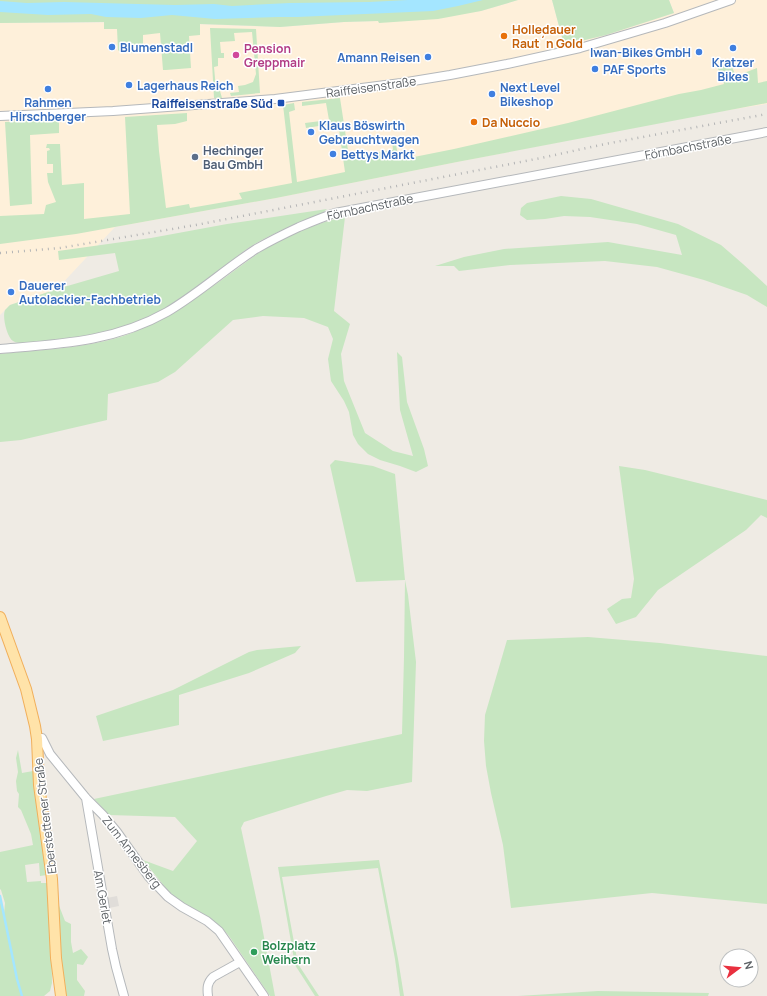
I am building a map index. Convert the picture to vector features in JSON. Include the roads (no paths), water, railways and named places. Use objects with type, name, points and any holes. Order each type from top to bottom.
[{"type":"main road","name":"Eberstettener Straße","points":[[0,617],[29,699],[34,718],[37,739],[39,785],[52,879],[56,958],[62,996]]},
{"type":"street","name":"Raiffeisenstraße","points":[[0,116],[113,111],[270,100],[401,83],[450,75],[580,48],[665,24],[731,0]]},
{"type":"street","name":"Förnbachstraße","points":[[0,349],[82,341],[114,334],[141,325],[185,301],[267,242],[323,216],[767,132]]},
{"type":"street","name":"Zum Annesberg","points":[[37,739],[42,738],[50,754],[86,798],[117,832],[156,885],[168,897],[207,921],[219,931],[264,996]]},
{"type":"street","name":"Am Gerlet","points":[[86,798],[112,949],[124,996]]},
{"type":"street","points":[[208,996],[208,985],[213,977],[240,962]]},
{"type":"water","points":[[408,0],[483,0],[433,11],[297,17],[215,19],[172,15],[141,18],[106,17],[91,14],[48,15],[0,12],[0,1],[27,3],[64,2],[175,5],[214,4],[232,6]]},
{"type":"waterway","points":[[0,896],[17,979],[22,996]]},
{"type":"railway","points":[[0,253],[60,248],[196,225],[541,158],[605,144],[767,114]]},
{"type":"place","name":"Holledauer Raut´n Gold","points":[[504,36]]},
{"type":"place","name":"Blumenstadl","points":[[112,47]]},
{"type":"place","name":"Kratzer Bikes","points":[[733,48]]},
{"type":"place","name":"Iwan-Bikes GmbH","points":[[699,52]]},
{"type":"place","name":"Pension Greppmair","points":[[236,55]]},
{"type":"place","name":"Amann Reisen","points":[[428,57]]},
{"type":"place","name":"PAF Sports","points":[[595,69]]},
{"type":"place","name":"Lagerhaus Reich","points":[[129,85]]},
{"type":"place","name":"Rahmen Hirschberger","points":[[48,89]]},
{"type":"place","name":"Next Level Bikeshop","points":[[492,94]]},
{"type":"place","name":"Raiffeisenstraße Süd","points":[[281,103]]},
{"type":"place","name":"Da Nuccio","points":[[474,122]]},
{"type":"place","name":"Klaus Böswirth Gebrauchtwagen","points":[[311,132]]},
{"type":"place","name":"Bettys Markt","points":[[333,154]]},
{"type":"place","name":"Hechinger Bau GmbH","points":[[195,157]]},
{"type":"place","name":"Dauerer Autolackier-Fachbetrieb","points":[[11,292]]},
{"type":"place","name":"Bolzplatz Weihern","points":[[254,952]]}]
